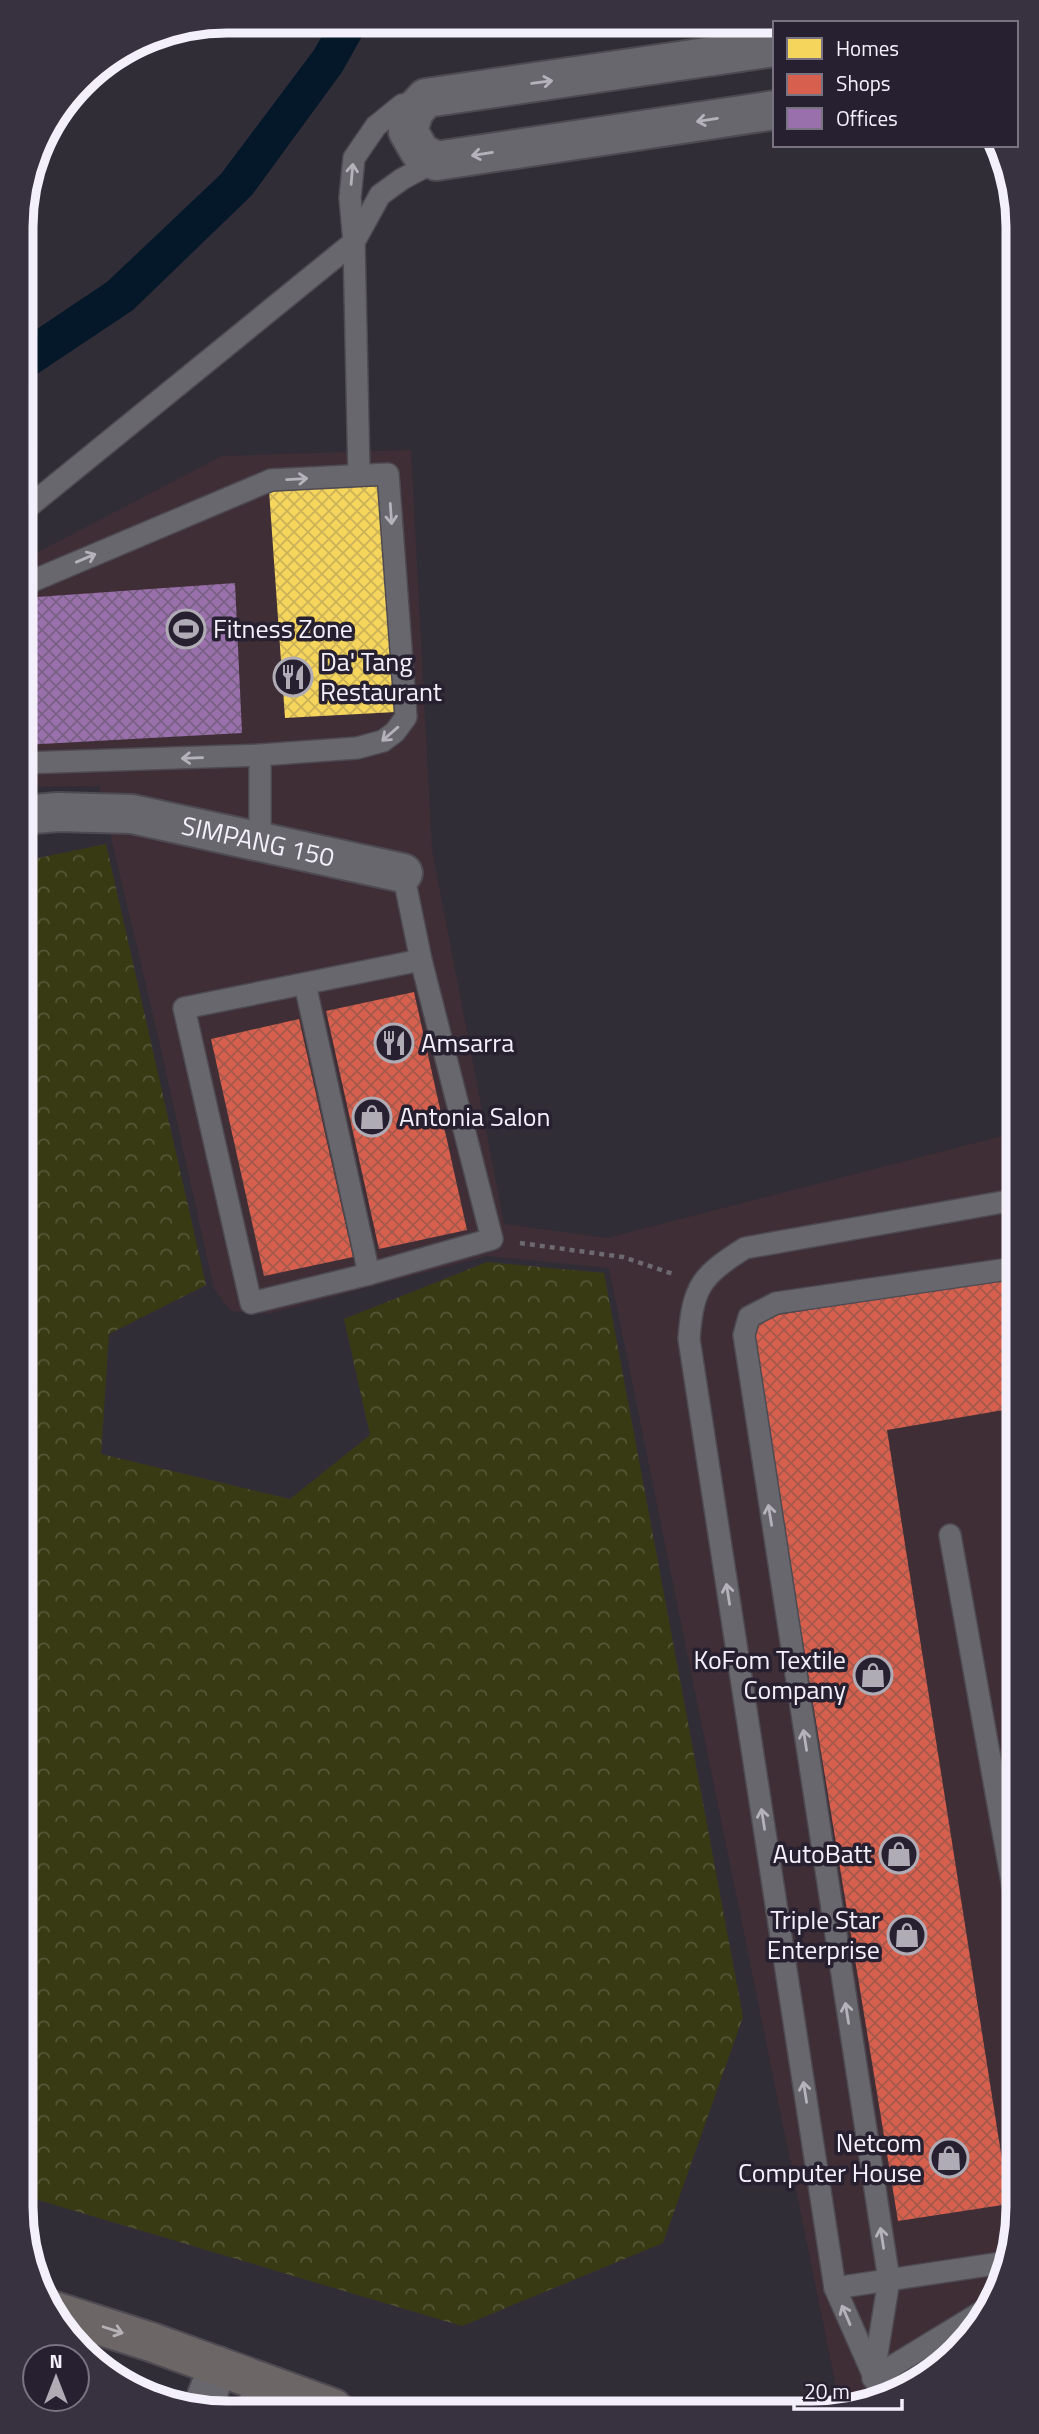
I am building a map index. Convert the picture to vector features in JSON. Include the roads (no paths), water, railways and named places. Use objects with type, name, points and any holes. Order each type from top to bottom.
[{"type":"main road","points":[[66,2315],[218,2366],[261,2396],[289,2401]]},
{"type":"street","points":[[773,47],[426,99],[414,111],[408,131],[420,152],[436,161],[773,110]]},
{"type":"street","name":"SIMPANG 150","points":[[34,814],[132,814],[403,873]]},
{"type":"street","points":[[206,2399],[218,2366]]},
{"type":"lane","points":[[359,475],[354,242],[350,198],[354,158],[376,126],[402,105],[426,99]]},
{"type":"lane","points":[[34,502],[354,242],[380,195],[402,178],[436,161]]},
{"type":"lane","points":[[34,580],[271,480],[388,474],[406,717],[383,741],[357,748],[260,755],[34,763]]},
{"type":"lane","points":[[260,755],[260,842]]},
{"type":"lane","name":"SIMPANG 150","points":[[369,1274],[492,1239],[421,960],[403,873]]},
{"type":"lane","points":[[305,984],[369,1274],[251,1303],[184,1008],[421,960]]},
{"type":"lane","points":[[878,2389],[835,2288],[689,1339],[691,1311],[701,1283],[721,1263],[745,1248],[1006,1202]]},
{"type":"lane","points":[[873,2378],[889,2280],[744,1335],[748,1317],[776,1303],[1005,1269]]},
{"type":"lane","points":[[950,1535],[1005,1844]]},
{"type":"lane","points":[[835,2288],[996,2264]]},
{"type":"lane","points":[[873,2378],[970,2319]]},
{"type":"water","points":[[324,33],[364,33],[342,72],[252,195],[133,310],[34,376],[34,331],[107,282],[221,174],[314,50]]},
{"type":"place","name":"Fitness Zone","points":[[186,629]]},
{"type":"place","name":"Da' Tang Restaurant","points":[[293,677]]},
{"type":"place","name":"Amsarra","points":[[394,1043]]},
{"type":"place","name":"Antonia Salon","points":[[372,1117]]},
{"type":"place","name":"KoFom Textile Company","points":[[873,1675]]},
{"type":"place","name":"AutoBatt","points":[[899,1854]]},
{"type":"place","name":"Triple Star Enterprise","points":[[907,1935]]},
{"type":"place","name":"Netcom Computer House","points":[[949,2158]]}]
